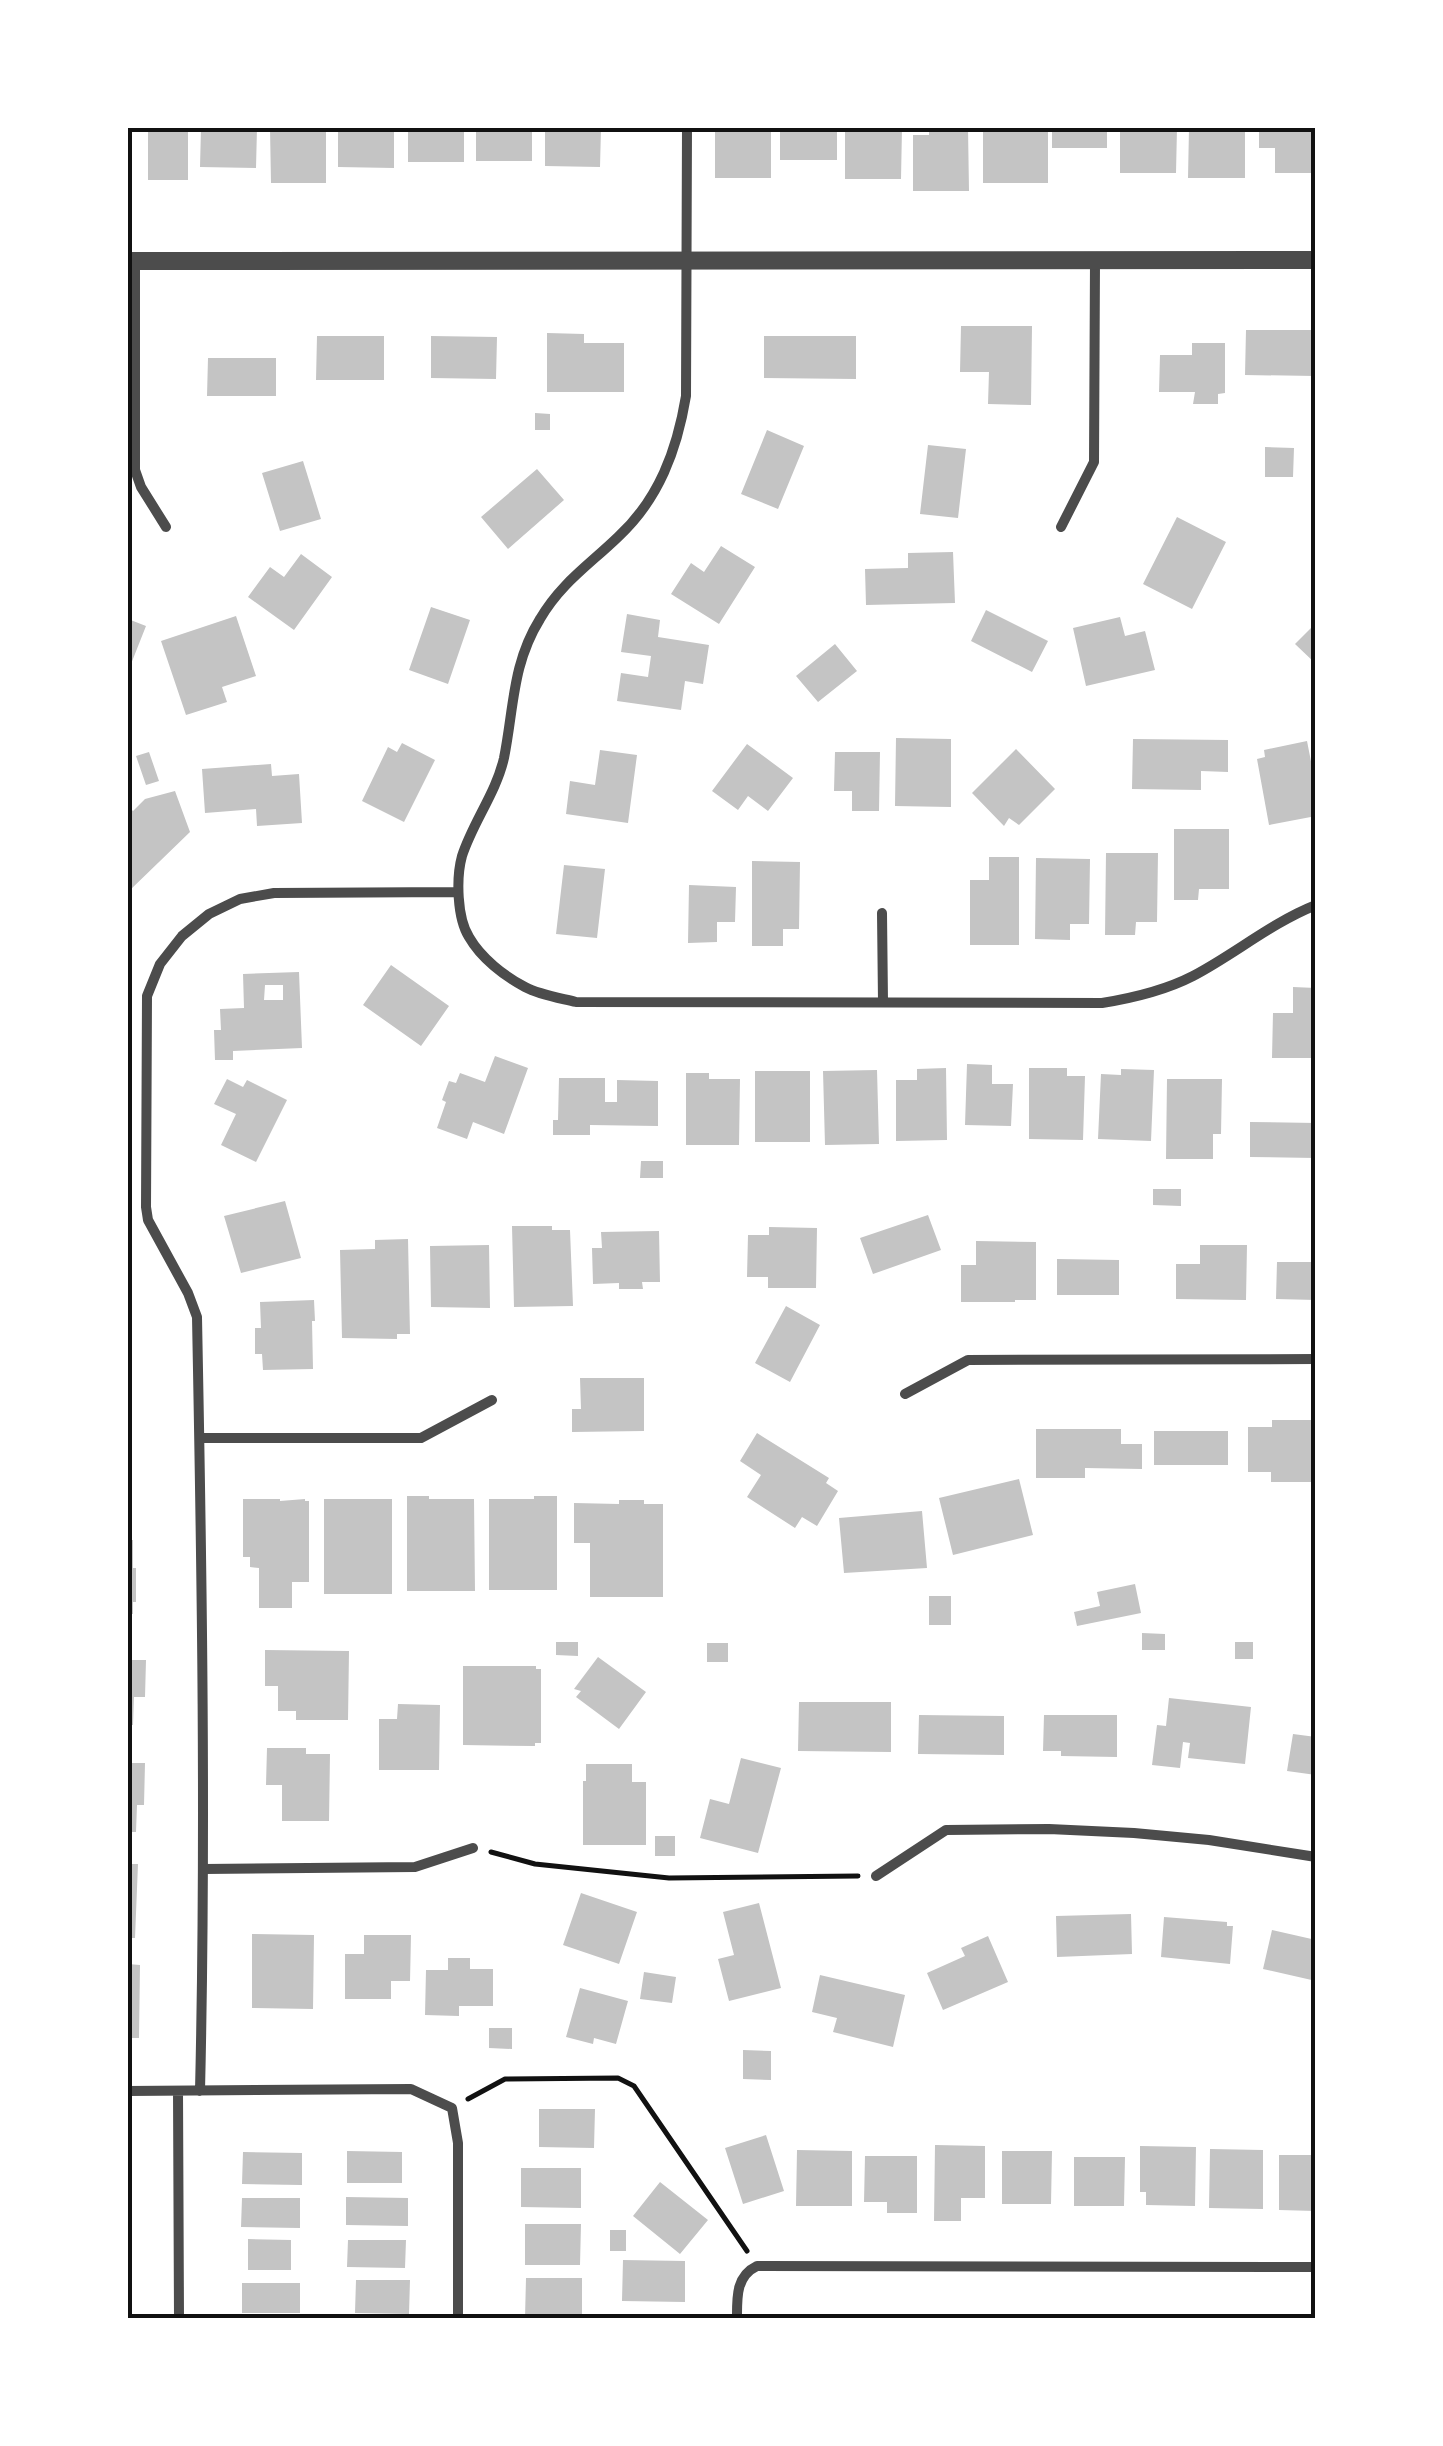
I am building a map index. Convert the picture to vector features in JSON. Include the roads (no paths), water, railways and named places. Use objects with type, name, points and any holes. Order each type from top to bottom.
[{"type":"street","points":[[686,128],[686,396],[674,452],[640,514],[566,583],[540,617],[526,645],[518,668],[504,758],[462,856],[457,892],[467,936],[495,968],[528,989],[576,1002],[1102,1003],[1143,996],[1192,977],[1286,917],[1316,904]]},
{"type":"street","points":[[166,527],[135,470],[131,261],[1316,260]]},
{"type":"street","points":[[1061,528],[1094,462],[1095,262]]},
{"type":"street","points":[[200,2091],[204,1639],[197,1317],[150,1225],[146,1207],[147,996],[160,964],[182,936],[209,914],[240,899],[274,893],[457,892]]},
{"type":"street","points":[[882,913],[883,1002]]},
{"type":"street","points":[[905,1394],[968,1360],[1316,1359]]},
{"type":"street","points":[[200,1438],[422,1438],[492,1400]]},
{"type":"street","points":[[876,1876],[946,1830],[1134,1833],[1226,1842],[1316,1857]]},
{"type":"street","points":[[204,1869],[415,1866],[473,1848]]},
{"type":"street","points":[[128,2091],[411,2089],[452,2108],[458,2143],[458,2318]]},
{"type":"street","points":[[178,2091],[179,2318]]},
{"type":"street","points":[[737,2318],[741,2280],[757,2266],[1316,2267]]}]
